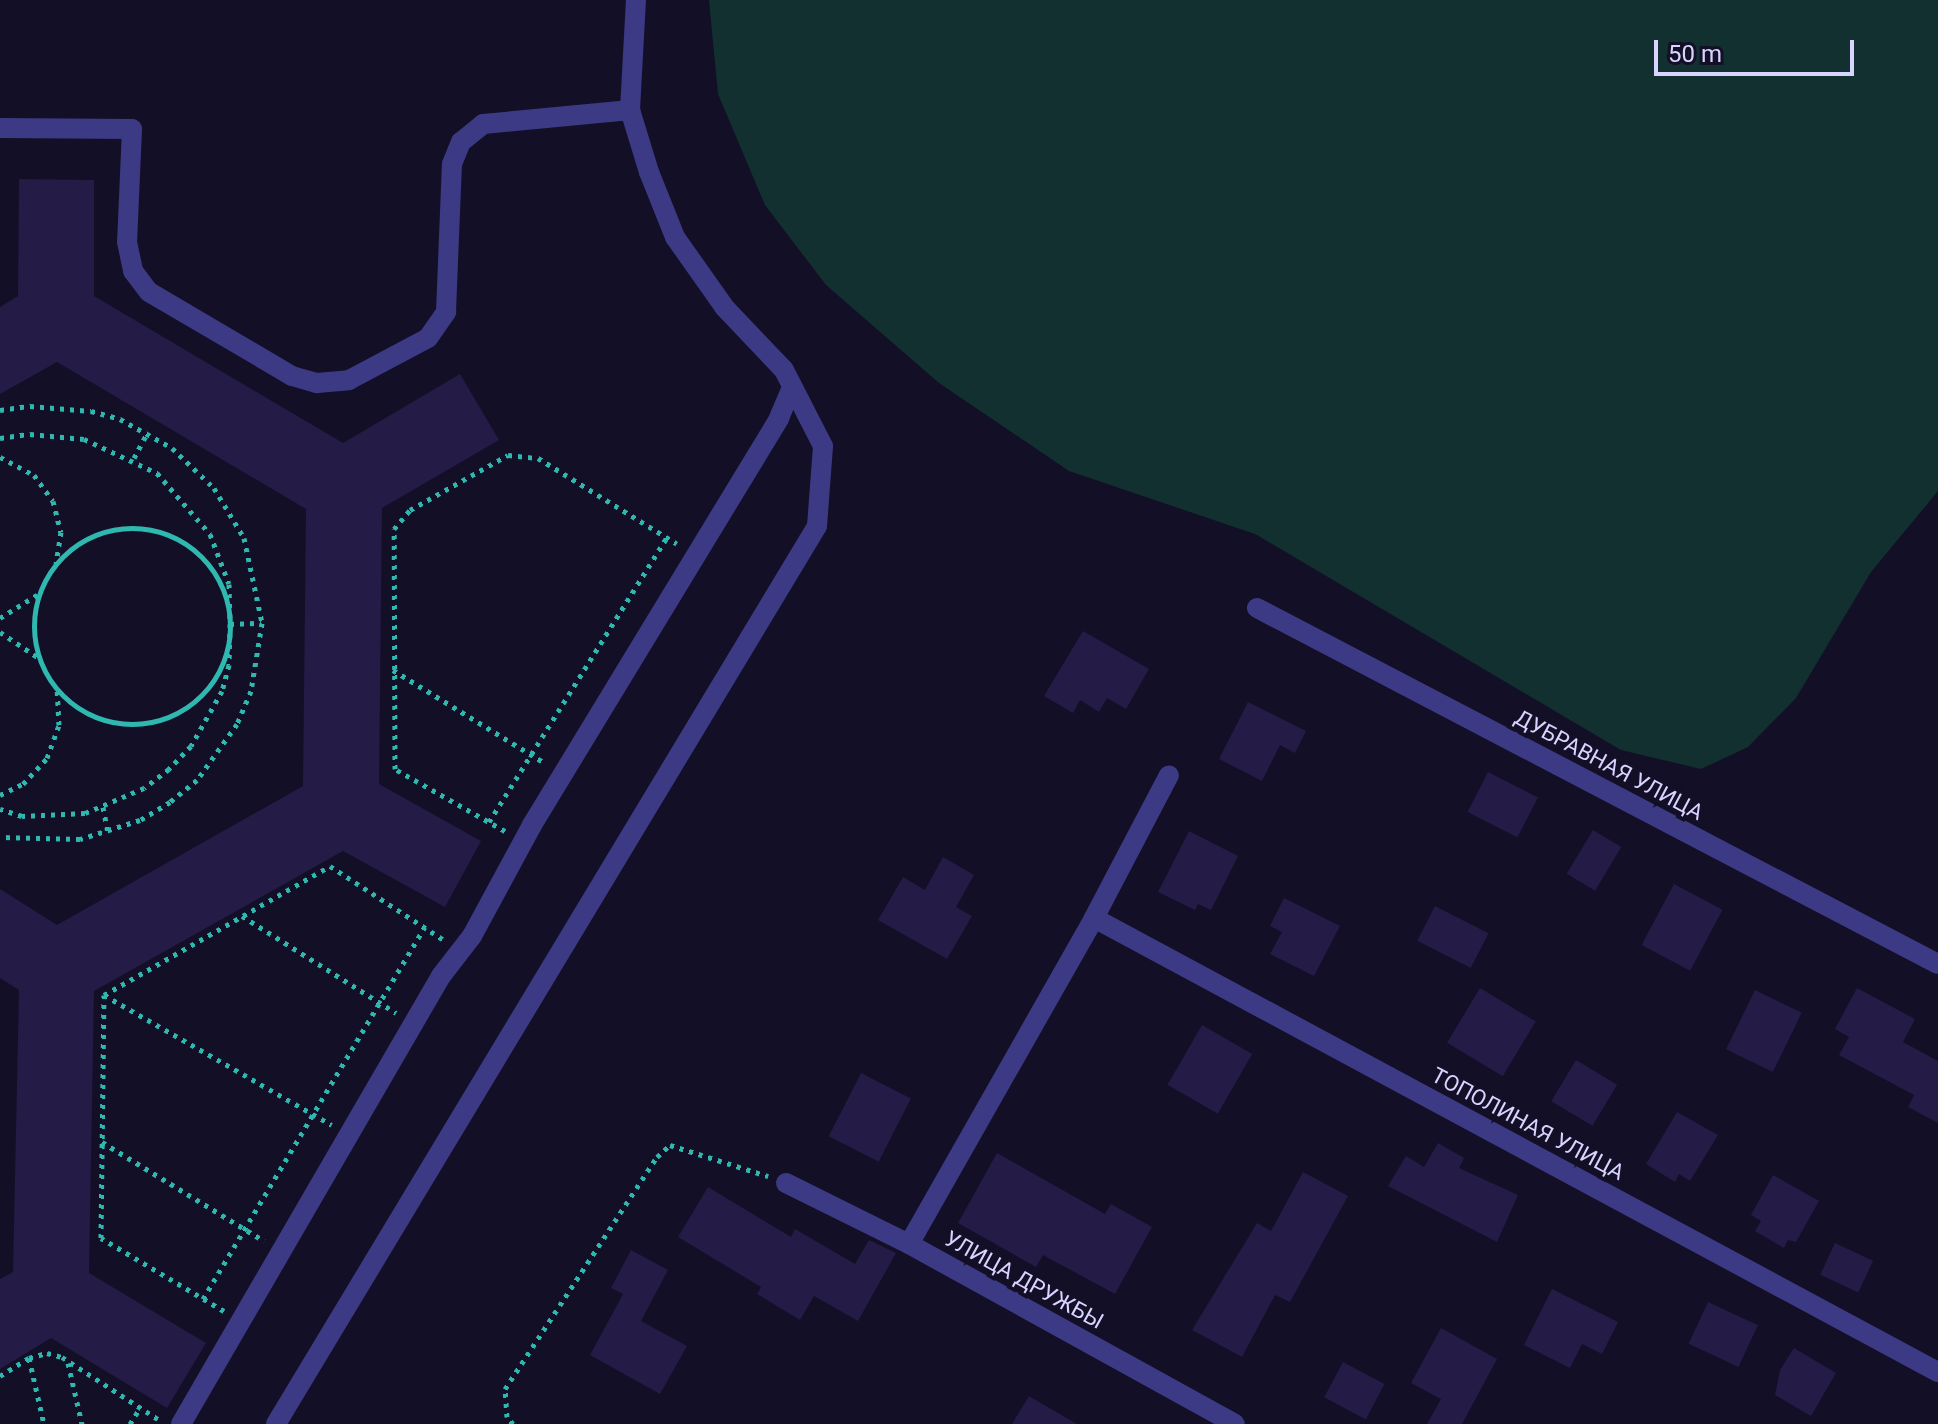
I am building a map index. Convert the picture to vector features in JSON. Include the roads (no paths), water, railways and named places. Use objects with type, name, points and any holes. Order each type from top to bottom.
[{"type":"street","points":[[276,1424],[817,526],[823,446],[784,370],[725,308],[675,237],[630,110],[636,0]]},
{"type":"street","points":[[635,23],[644,0]]},
{"type":"street","points":[[0,128],[132,129],[127,242],[133,271],[149,292],[292,376],[317,383],[349,380],[428,338],[446,312],[452,164],[461,142],[483,124],[630,110]]},
{"type":"street","points":[[181,1424],[413,1024],[461,951],[563,774],[779,418],[792,387]]},
{"type":"street","name":"ДУБРАВНАЯ УЛИЦА","points":[[1257,608],[1938,964]]},
{"type":"street","points":[[909,1244],[1094,918],[1169,775]]},
{"type":"street","name":"ТОПОЛИНАЯ УЛИЦА","points":[[1094,918],[1938,1372]]},
{"type":"street","name":"УЛИЦА ДРУЖБЫ","points":[[786,1183],[909,1244],[1235,1424]]}]
